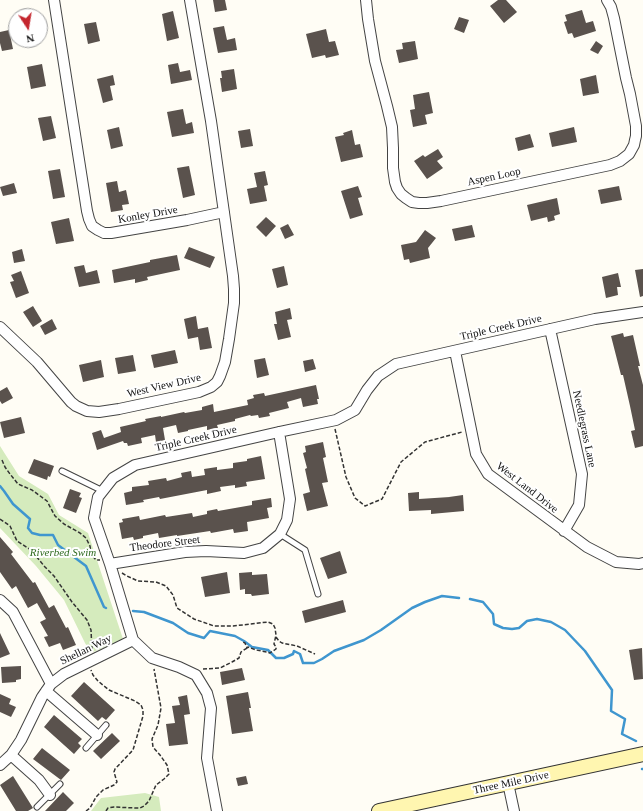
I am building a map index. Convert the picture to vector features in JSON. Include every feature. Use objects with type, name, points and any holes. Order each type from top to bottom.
[{"type":"main road","name":"Three Mile Drive","points":[[379,811],[643,754]]},
{"type":"street","name":"Konley Drive","points":[[54,0],[87,211],[92,226],[104,233],[111,233],[224,212]]},
{"type":"street","points":[[190,0],[224,212]]},
{"type":"street","name":"Aspen Loop","points":[[366,0],[375,61],[392,127],[393,175],[395,182],[401,194],[406,198],[412,202],[427,204],[610,165],[620,161],[629,154],[636,140],[636,126],[614,18],[607,0]]},
{"type":"street","name":"West View Drive","points":[[0,327],[37,362],[71,402],[87,411],[99,412],[119,409],[199,392],[212,387],[217,382],[225,362],[234,303],[233,276],[224,212]]},
{"type":"street","name":"Triple Creek Drive","points":[[217,811],[207,758],[211,708],[207,694],[196,675],[179,667],[152,658],[133,640],[110,564],[94,518],[98,497],[113,478],[135,465],[336,420],[355,410],[367,390],[378,376],[396,364],[595,319],[643,312]]},
{"type":"street","name":"Needlegrass Lane","points":[[550,330],[582,474],[580,505],[564,531]]},
{"type":"street","name":"West Land Drive","points":[[455,351],[476,454],[488,474],[587,547],[616,562],[643,563]]},
{"type":"street","name":"Theodore Street","points":[[110,564],[192,552],[206,551],[244,554],[263,548],[280,534],[287,520],[290,499],[279,432]]},
{"type":"street","points":[[0,600],[13,612],[48,688],[97,735]]},
{"type":"street","name":"Shellan Way","points":[[0,765],[11,755],[21,740],[48,688],[64,674],[133,640]]},
{"type":"street","points":[[11,755],[39,780],[50,795]]},
{"type":"street","points":[[508,783],[514,811]]},
{"type":"lane","points":[[62,471],[103,490]]},
{"type":"lane","points":[[280,534],[305,550],[318,594]]},
{"type":"lane","points":[[86,748],[106,725]]},
{"type":"lane","points":[[37,807],[60,784]]},
{"type":"path","points":[[333,421],[346,477],[355,498],[366,506],[382,499],[400,462],[425,442],[471,429]]},
{"type":"path","points":[[0,519],[10,526],[17,540],[31,550],[54,576],[72,602],[87,620],[91,630],[92,649],[88,662],[93,675],[109,690],[135,701],[143,710],[143,716],[133,750],[115,769],[114,772],[117,782],[103,790],[96,797],[90,808],[86,811]]},
{"type":"path","points":[[270,623],[273,624],[275,628],[276,638],[282,643],[297,646],[314,654]]},
{"type":"path","points":[[191,673],[199,669],[220,668],[239,658],[241,652],[248,647],[270,653],[276,649],[274,644],[276,635]]},
{"type":"path","points":[[243,642],[247,648]]},
{"type":"path","points":[[106,811],[108,808],[114,807],[135,810],[144,806],[149,801],[156,785],[169,774],[167,766],[153,747],[152,739],[158,725],[161,708],[152,658]]},
{"type":"green space","name":"Riverbed Swim","points":[[0,446],[19,476],[48,494],[59,515],[88,533],[123,639],[91,653],[64,600],[36,566],[0,528]]},
{"type":"green space","points":[[145,793],[159,797],[161,811],[91,811],[101,798]]},
{"type":"building","points":[[213,0],[225,0],[227,10],[215,12]]},
{"type":"building","points":[[498,0],[506,0],[517,12],[504,23],[490,6]]},
{"type":"building","points":[[582,10],[586,23],[593,21],[596,31],[574,38],[572,33],[568,34],[564,22],[567,21],[565,15]]},
{"type":"building","points":[[173,11],[179,38],[167,41],[162,14]]},
{"type":"building","points":[[459,17],[469,20],[464,33],[454,29]]},
{"type":"building","points":[[96,22],[100,41],[88,44],[84,24]]},
{"type":"building","points":[[224,26],[227,40],[235,38],[237,50],[218,53],[213,28]]},
{"type":"building","points":[[326,29],[329,42],[335,41],[339,55],[326,58],[325,55],[312,58],[306,34]]},
{"type":"building","points":[[8,30],[8,48],[13,49],[2,51],[0,32]]},
{"type":"building","points":[[415,41],[418,59],[399,63],[396,50],[403,49],[402,43]]},
{"type":"building","points":[[596,41],[603,46],[598,54],[590,50]]},
{"type":"building","points":[[178,63],[180,72],[190,70],[192,80],[171,84],[168,65]]},
{"type":"building","points":[[42,64],[46,86],[31,89],[27,67]]},
{"type":"building","points":[[234,69],[237,89],[222,92],[220,78],[222,78],[221,71]]},
{"type":"building","points":[[113,75],[115,85],[110,86],[113,100],[103,103],[97,79]]},
{"type":"building","points":[[596,75],[599,93],[583,96],[580,79]]},
{"type":"building","points":[[429,92],[433,113],[425,115],[427,124],[413,127],[410,110],[415,109],[413,95]]},
{"type":"building","points":[[183,109],[186,124],[192,122],[194,133],[172,137],[167,112]]},
{"type":"building","points":[[51,116],[56,138],[43,141],[38,118]]},
{"type":"building","points":[[119,127],[123,146],[111,149],[107,130]]},
{"type":"building","points":[[574,127],[577,142],[552,147],[549,133]]},
{"type":"building","points":[[250,129],[253,146],[241,148],[238,131]]},
{"type":"building","points":[[352,130],[355,145],[360,144],[363,157],[341,162],[335,137],[344,135],[343,133]]},
{"type":"building","points":[[530,134],[534,147],[518,151],[515,138]]},
{"type":"building","points":[[438,149],[443,157],[437,161],[443,168],[427,179],[414,161],[423,155],[425,157]]},
{"type":"building","points":[[189,166],[195,195],[183,198],[177,168]]},
{"type":"building","points":[[60,169],[65,197],[53,199],[48,171]]},
{"type":"building","points":[[265,171],[268,185],[264,186],[267,201],[250,204],[247,189],[257,187],[254,173]]},
{"type":"building","points":[[117,181],[119,192],[126,190],[129,204],[122,205],[123,210],[111,212],[106,183]]},
{"type":"building","points":[[14,183],[17,193],[3,196],[0,187]]},
{"type":"building","points":[[358,186],[362,197],[358,198],[363,215],[350,219],[341,191]]},
{"type":"building","points":[[619,186],[622,200],[601,204],[598,190]]},
{"type":"building","points":[[557,198],[560,214],[554,216],[555,220],[548,222],[547,217],[531,221],[527,205]]},
{"type":"building","points":[[266,217],[276,226],[266,237],[256,227]]},
{"type":"building","points":[[69,218],[74,241],[56,244],[51,222]]},
{"type":"building","points":[[288,224],[294,235],[285,239],[280,228]]},
{"type":"building","points":[[472,225],[475,237],[455,241],[452,229]]},
{"type":"building","points":[[425,230],[436,238],[428,248],[430,258],[410,263],[409,259],[404,260],[401,245],[416,242]]},
{"type":"building","points":[[189,247],[215,257],[210,268],[184,258]]},
{"type":"building","points":[[22,249],[25,261],[14,263],[12,252]]},
{"type":"building","points":[[177,255],[180,270],[147,277],[148,280],[135,283],[135,279],[114,283],[112,270]]},
{"type":"building","points":[[84,265],[86,273],[97,270],[100,283],[79,287],[74,267]]},
{"type":"building","points":[[284,266],[288,285],[277,288],[272,269]]},
{"type":"building","points":[[643,269],[643,296],[640,297],[635,270]]},
{"type":"building","points":[[21,271],[29,293],[16,298],[10,282],[14,281],[11,275]]},
{"type":"building","points":[[618,273],[621,287],[617,287],[618,295],[606,298],[602,277]]},
{"type":"building","points":[[33,306],[42,321],[33,327],[23,312]]},
{"type":"building","points":[[290,308],[292,319],[287,320],[291,337],[278,340],[274,324],[277,324],[275,312]]},
{"type":"building","points":[[196,316],[198,329],[208,327],[212,348],[200,350],[198,337],[188,339],[184,319]]},
{"type":"building","points":[[52,319],[57,329],[45,335],[40,326]]},
{"type":"building","points":[[623,333],[624,337],[633,335],[643,385],[643,446],[635,448],[631,431],[635,430],[630,406],[623,375],[621,375],[611,336]]},
{"type":"building","points":[[175,350],[178,363],[154,368],[151,355]]},
{"type":"building","points":[[133,355],[136,371],[118,374],[115,358]]},
{"type":"building","points":[[265,358],[269,375],[257,378],[254,360]]},
{"type":"building","points":[[313,359],[316,369],[305,372],[303,361]]},
{"type":"building","points":[[101,360],[104,377],[83,382],[79,365]]},
{"type":"building","points":[[316,385],[319,399],[317,399],[318,404],[303,407],[301,398],[287,402],[289,408],[269,413],[270,416],[259,418],[258,415],[250,415],[235,419],[235,421],[217,425],[218,428],[207,430],[207,426],[178,433],[176,425],[163,428],[165,440],[156,442],[155,435],[141,438],[142,443],[128,446],[127,443],[124,443],[123,441],[97,450],[92,433],[101,430],[104,438],[121,432],[120,427],[146,421],[145,419],[202,410],[202,407],[213,404],[214,412],[248,405],[247,400],[254,398],[253,395],[264,393],[265,396]]},
{"type":"building","points":[[7,387],[13,398],[2,404],[0,401],[0,391]]},
{"type":"building","points":[[21,417],[25,433],[4,438],[0,422]]},
{"type":"building","points":[[323,442],[326,457],[323,458],[328,482],[322,483],[328,506],[307,511],[303,494],[310,492],[305,469],[307,468],[303,453],[306,452],[305,446]]},
{"type":"building","points":[[261,456],[265,479],[246,482],[247,486],[235,488],[235,485],[220,487],[221,491],[207,494],[207,490],[160,499],[159,497],[143,500],[144,502],[126,505],[124,493],[132,491],[132,487],[149,485],[148,481],[166,478],[167,481],[182,477],[181,473],[191,471],[192,477],[205,475],[204,469],[217,467],[217,470],[233,468],[233,463],[247,461],[247,459]]},
{"type":"building","points":[[34,459],[54,466],[50,477],[48,476],[47,480],[28,473]]},
{"type":"building","points":[[70,489],[81,493],[79,497],[82,498],[76,513],[63,508]]},
{"type":"building","points":[[419,492],[419,499],[463,495],[464,511],[431,514],[431,510],[409,511],[408,493]]},
{"type":"building","points":[[271,498],[272,507],[267,508],[269,518],[247,522],[248,531],[234,533],[233,529],[211,533],[210,531],[159,538],[158,533],[143,536],[143,538],[134,540],[133,537],[122,539],[119,523],[123,522],[122,519],[139,516],[140,520],[165,515],[166,517],[192,513],[193,517],[207,514],[207,511],[217,509],[218,511],[252,505],[252,501]]},
{"type":"building","points":[[0,537],[13,552],[11,554],[33,583],[35,582],[49,608],[54,605],[66,628],[68,627],[76,645],[63,650],[60,643],[49,647],[44,637],[48,636],[40,622],[46,619],[37,603],[28,608],[16,586],[12,589],[0,572]]},
{"type":"building","points":[[340,551],[347,573],[328,579],[320,558]]},
{"type":"building","points":[[227,572],[230,593],[205,597],[201,577]]},
{"type":"building","points":[[252,572],[252,575],[267,574],[269,594],[252,596],[251,594],[245,594],[245,589],[240,590],[239,573]]},
{"type":"building","points":[[343,600],[346,612],[305,623],[302,611]]},
{"type":"building","points":[[0,633],[10,654],[0,658]]},
{"type":"building","points":[[642,648],[643,679],[634,680],[629,650]]},
{"type":"building","points":[[21,666],[21,679],[16,680],[16,682],[2,683],[1,667]]},
{"type":"building","points":[[242,668],[245,680],[222,685],[220,672]]},
{"type":"building","points":[[84,682],[115,710],[106,720],[102,717],[98,721],[71,696]]},
{"type":"building","points":[[248,692],[253,731],[232,734],[226,696]]},
{"type":"building","points":[[0,694],[11,699],[9,704],[16,707],[11,717],[0,712]]},
{"type":"building","points":[[187,695],[190,714],[184,715],[188,744],[169,746],[166,724],[175,723],[172,706],[180,705],[178,697]]},
{"type":"building","points":[[54,715],[82,739],[78,743],[81,746],[74,754],[44,727]]},
{"type":"building","points":[[112,733],[120,741],[101,759],[93,751]]},
{"type":"building","points":[[42,748],[70,770],[61,780],[33,759]]},
{"type":"building","points":[[13,776],[33,808],[28,811],[16,811],[0,785]]},
{"type":"building","points":[[246,776],[248,784],[238,786],[236,778]]},
{"type":"building","points":[[63,792],[74,803],[66,811],[45,811]]},
{"type":"waterway","points":[[0,486],[13,504],[30,519],[28,528],[32,533],[40,535],[53,535],[58,545],[86,566],[104,607],[106,608]]},
{"type":"waterway","points":[[133,611],[144,612],[173,623],[188,633],[204,638],[210,631],[235,636],[252,647],[268,650],[276,658],[284,658],[293,654],[294,651],[300,654],[303,663],[314,663],[334,651],[364,640],[412,608],[425,602],[442,596],[459,598]]},
{"type":"waterway","points":[[470,599],[483,602],[493,614],[494,624],[503,628],[519,628],[527,621],[537,619],[551,622],[565,630],[585,651],[612,690],[611,711],[625,719],[622,734],[636,741]]}]
